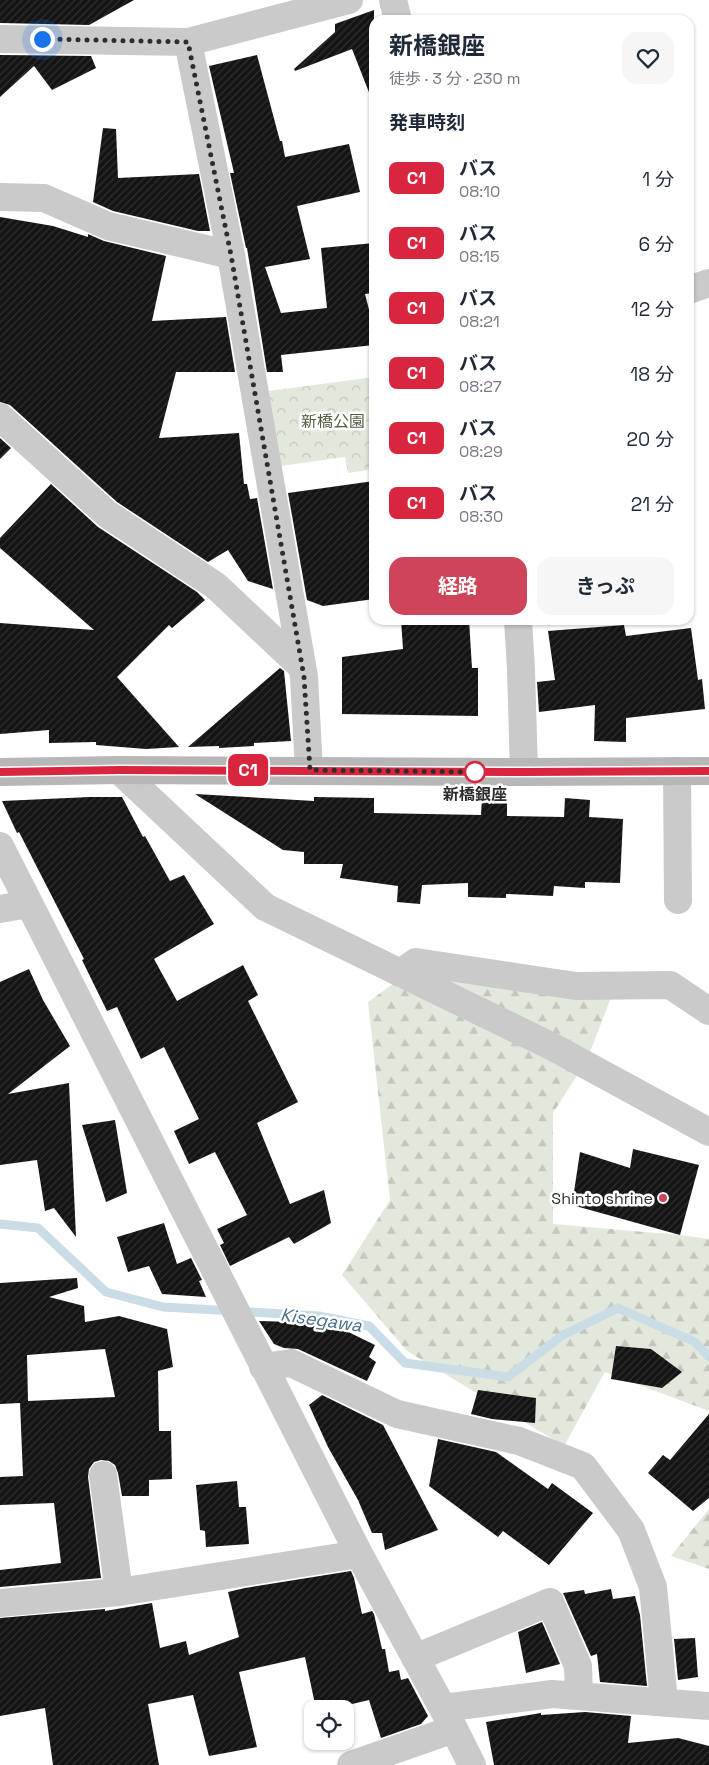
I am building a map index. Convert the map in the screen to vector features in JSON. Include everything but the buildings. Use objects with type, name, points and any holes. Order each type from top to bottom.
[{"type":"main road","points":[[0,772],[119,770],[524,772],[709,770]]},
{"type":"street","points":[[0,39],[188,42],[349,0]]},
{"type":"street","points":[[393,0],[397,15]]},
{"type":"street","points":[[188,42],[231,255],[304,677],[310,770]]},
{"type":"street","points":[[0,196],[44,198],[108,226],[231,255]]},
{"type":"street","points":[[694,288],[709,283]]},
{"type":"street","points":[[0,417],[107,514],[216,586],[302,667]]},
{"type":"street","points":[[518,625],[524,772]]},
{"type":"street","points":[[119,770],[265,908],[553,1047],[709,1132]]},
{"type":"street","points":[[677,771],[678,900]]},
{"type":"street","points":[[0,846],[359,1554],[472,1765]]},
{"type":"street","points":[[0,909],[28,904]]},
{"type":"street","points":[[400,973],[416,962],[576,986],[670,984],[709,1011]]},
{"type":"street","points":[[263,1367],[291,1362],[397,1414],[520,1440],[583,1466],[631,1530],[653,1587],[664,1702]]},
{"type":"street","points":[[103,1475],[119,1592]]},
{"type":"street","points":[[0,1603],[119,1592],[359,1554]]},
{"type":"street","points":[[415,1658],[550,1602],[578,1666],[579,1696]]},
{"type":"street","points":[[351,1765],[448,1719],[552,1694],[709,1706]]},
{"type":"green space","name":"新橋公園","points":[[369,378],[369,470],[348,473],[345,457],[274,467],[262,392]]},
{"type":"green space","points":[[419,965],[620,974],[587,1060],[553,1113],[553,1224],[709,1239],[709,1411],[605,1372],[564,1446],[407,1351],[342,1275],[390,1200],[368,1002]]},
{"type":"green space","points":[[709,1509],[709,1569],[671,1556]]},
{"type":"waterway","name":"Kisegawa","points":[[0,1224],[38,1228],[106,1292],[163,1307],[319,1316],[369,1326],[405,1363],[508,1377],[563,1335],[618,1308],[695,1342],[709,1357]]},
{"type":"bus line","name":"C1","points":[[0,772],[119,770],[709,771]]},
{"type":"place","name":"新橋銀座","points":[[475,772]]},
{"type":"place","name":"Shinto shrine","points":[[663,1198]]},
{"type":"route","points":[[42,39],[188,42],[231,255],[304,677],[310,770],[475,772]]}]
